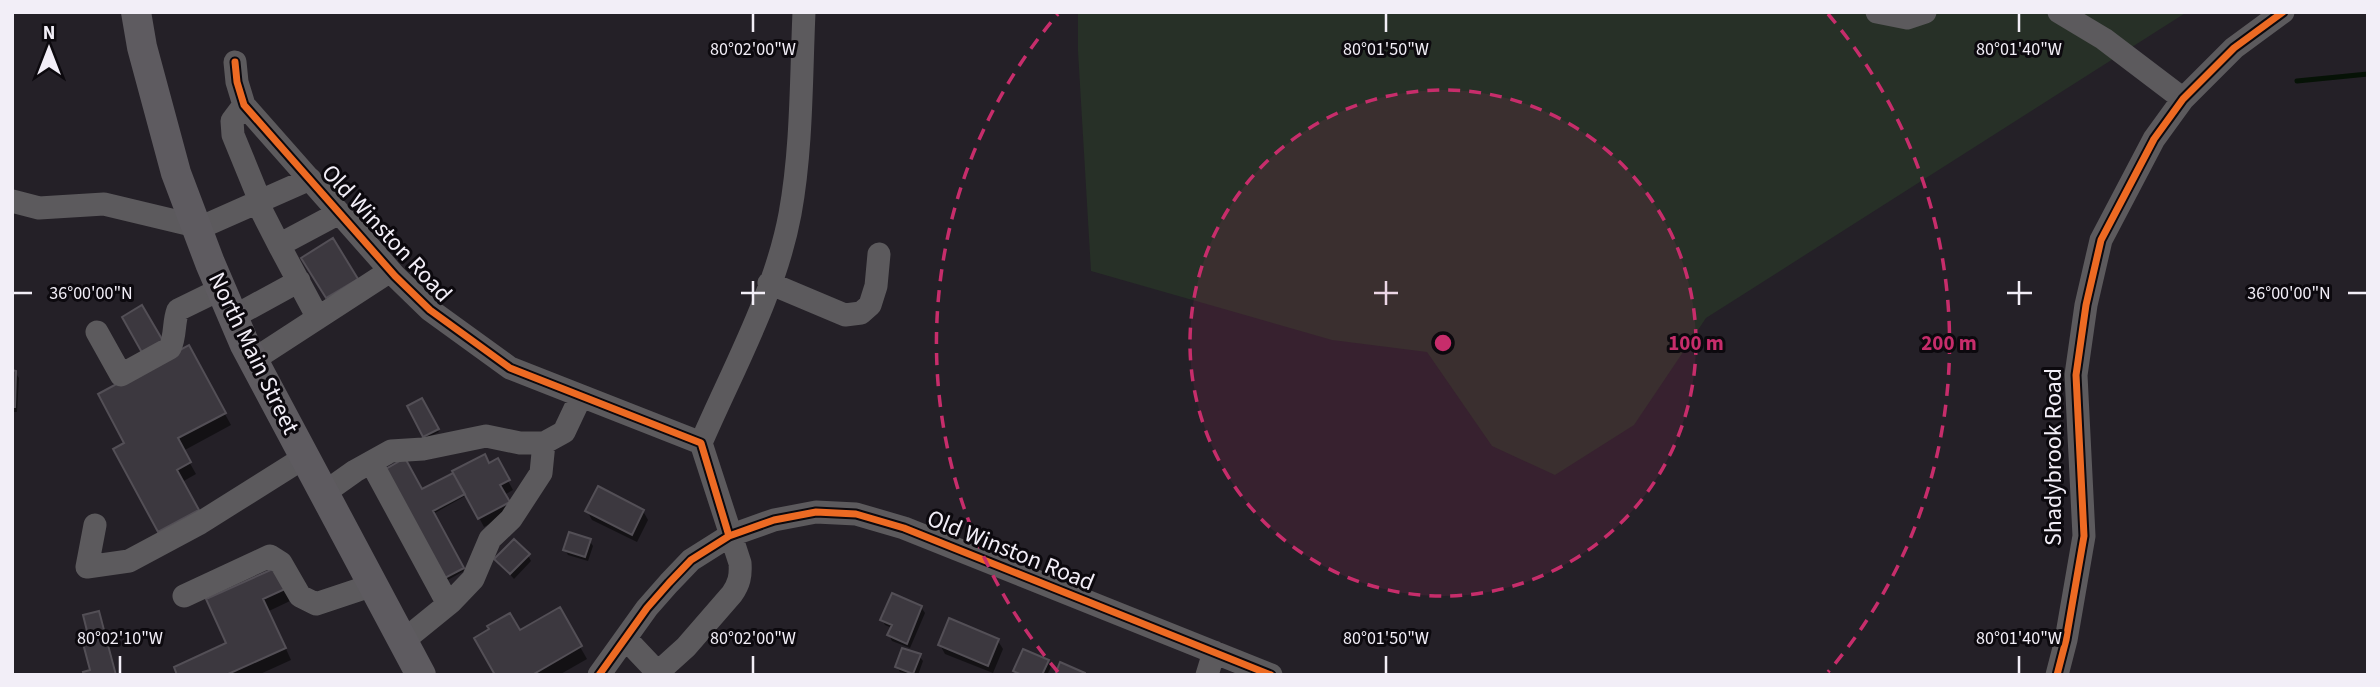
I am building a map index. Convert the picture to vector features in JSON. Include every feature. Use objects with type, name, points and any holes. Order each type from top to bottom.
[{"type":"main road","name":"North Main Street","points":[[136,12],[142,47],[176,173],[233,317],[253,360],[421,675]]},
{"type":"street","points":[[626,639],[657,674],[686,647],[738,584],[740,564],[701,443],[769,283],[790,215],[797,164],[804,12]]},
{"type":"street","points":[[1877,12],[1907,18],[1925,12]]},
{"type":"street","points":[[2059,12],[2104,39],[2183,99]]},
{"type":"street","name":"Shadybrook Road","points":[[2057,675],[2066,640],[2084,536],[2076,375],[2089,292],[2101,240],[2154,139],[2183,99],[2234,48],[2283,12]]},
{"type":"street","name":"Old Winston Road","points":[[235,62],[237,82],[244,105],[390,271],[429,310],[510,368],[701,443]]},
{"type":"street","points":[[244,105],[232,121],[233,135],[279,245],[318,317]]},
{"type":"street","points":[[12,201],[39,208],[104,204],[197,227],[310,179]]},
{"type":"street","points":[[279,245],[339,213]]},
{"type":"street","points":[[769,283],[845,315],[861,313],[870,305],[876,286],[879,254]]},
{"type":"street","points":[[253,360],[390,271]]},
{"type":"street","points":[[233,317],[299,281]]},
{"type":"street","points":[[97,332],[121,375],[170,348],[178,310],[221,289]]},
{"type":"street","points":[[324,493],[391,451],[423,449],[486,436],[520,443],[544,443],[564,432],[581,396]]},
{"type":"street","points":[[403,641],[448,604],[473,579],[490,539],[511,519],[541,473],[544,443]]},
{"type":"street","points":[[95,525],[87,567],[129,561],[200,523],[305,457]]},
{"type":"street","points":[[371,462],[448,604]]},
{"type":"street","name":"Old Winston Road","points":[[599,675],[647,608],[691,560],[729,536],[774,520],[816,512],[856,514],[904,528],[1270,675]]},
{"type":"street","points":[[184,596],[270,556],[281,563],[300,596],[316,604],[373,585]]},
{"type":"street","points":[[1207,675],[1214,652]]},
{"type":"shaded area","points":[[1078,12],[2187,12],[1706,318],[1634,425],[1555,475],[1492,446],[1427,352],[1332,340],[1091,271]]},
{"type":"building","points":[[333,238],[358,279],[326,298],[301,258]]},
{"type":"building","points":[[142,305],[166,346],[145,358],[122,317]]},
{"type":"building","points":[[189,345],[226,413],[178,438],[191,462],[177,470],[199,510],[158,532],[113,449],[124,443],[98,394]]},
{"type":"building","points":[[12,370],[16,371],[15,407],[12,407]]},
{"type":"building","points":[[422,398],[439,429],[423,437],[407,406]]},
{"type":"building","points":[[485,454],[489,463],[498,458],[510,480],[500,485],[510,502],[478,519],[452,471]]},
{"type":"building","points":[[405,458],[422,489],[453,473],[465,494],[433,511],[464,568],[443,579],[384,470]]},
{"type":"building","points":[[598,486],[644,510],[632,535],[585,511]]},
{"type":"building","points":[[569,532],[591,539],[585,557],[563,550]]},
{"type":"building","points":[[514,539],[530,554],[510,574],[494,559]]},
{"type":"building","points":[[275,568],[285,589],[263,599],[286,648],[226,675],[177,675],[174,667],[226,643],[206,599]]},
{"type":"building","points":[[892,593],[922,606],[907,644],[887,635],[892,625],[880,620]]},
{"type":"building","points":[[560,607],[582,646],[532,675],[495,675],[474,638],[489,629],[487,626],[510,613],[520,630]]},
{"type":"building","points":[[99,611],[116,675],[84,675],[83,672],[90,670],[80,632],[87,631],[83,615]]},
{"type":"building","points":[[949,618],[999,639],[988,666],[938,645]]},
{"type":"building","points":[[902,648],[921,654],[913,674],[895,667]]},
{"type":"building","points":[[1023,649],[1049,660],[1042,675],[1022,675],[1013,671]]},
{"type":"building","points":[[1060,662],[1085,673],[1085,675],[1055,675]]},
{"type":"waterway","points":[[2297,81],[2368,74]]},
{"type":"cycle path","points":[[2057,675],[2066,640],[2084,536],[2076,375],[2086,305],[2101,240],[2154,139],[2183,99],[2234,48],[2283,12]]},
{"type":"cycle path","points":[[235,62],[237,82],[244,105],[395,276],[430,310],[510,368],[701,443],[729,536]]},
{"type":"cycle path","points":[[599,675],[647,608],[691,560],[729,536],[774,520],[816,512],[856,514],[904,528],[1271,675]]}]
